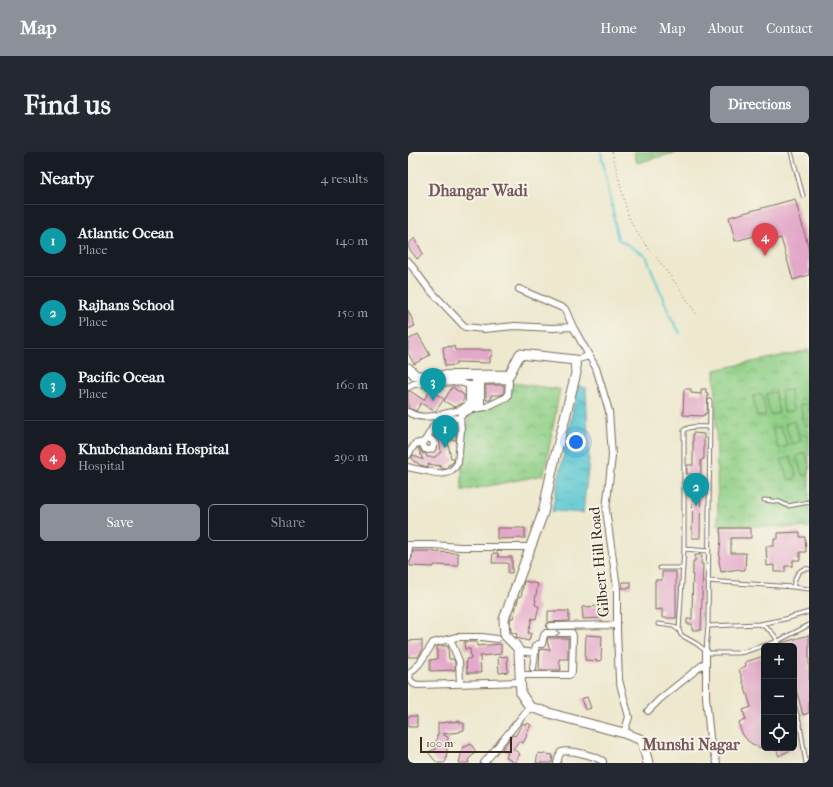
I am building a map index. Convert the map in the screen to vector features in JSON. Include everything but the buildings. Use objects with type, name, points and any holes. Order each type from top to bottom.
[{"type":"street","points":[[408,261],[428,288],[465,327],[484,329],[515,326],[552,328],[573,327]]},
{"type":"street","name":"Gilbert Hill Road","points":[[519,289],[565,309],[573,327],[596,368],[609,411],[612,456],[606,510],[617,588],[619,680],[629,717],[624,733]]},
{"type":"street","points":[[409,372],[416,376],[476,384],[509,375],[520,354],[575,360],[589,356]]},
{"type":"street","points":[[575,360],[576,373],[543,513],[504,619],[505,635],[516,646],[519,653],[521,694],[530,707],[624,733],[642,740],[648,763]]},
{"type":"street","points":[[408,387],[414,384],[459,382],[476,384],[508,380],[509,382],[508,396],[486,407],[471,410],[462,415],[460,418],[461,430],[458,463],[449,472],[441,474],[408,467]]},
{"type":"street","points":[[472,417],[471,410],[474,405],[476,384]]},
{"type":"street","points":[[469,402],[476,384]]},
{"type":"street","points":[[476,384],[481,408]]},
{"type":"street","points":[[408,412],[424,417],[459,410],[475,398]]},
{"type":"street","points":[[408,455],[415,444],[425,440],[436,422],[440,419],[460,418]]},
{"type":"street","points":[[408,558],[409,545],[531,548]]},
{"type":"street","points":[[550,626],[617,625]]},
{"type":"street","points":[[497,639],[482,637],[457,637],[432,643],[419,664],[409,676],[414,684],[418,685],[568,675],[572,672],[572,633],[546,633],[542,644],[535,646],[532,654],[533,668]]},
{"type":"street","points":[[450,639],[459,661],[460,683]]},
{"type":"street","points":[[706,652],[706,697],[710,738],[717,763]]},
{"type":"street","points":[[519,653],[532,654]]},
{"type":"street","points":[[648,711],[660,699],[706,662]]},
{"type":"street","points":[[484,763],[530,707]]},
{"type":"street","points":[[557,763],[561,752],[566,751],[596,757],[603,761],[603,763]]},
{"type":"lane","points":[[791,152],[803,196]]},
{"type":"lane","points":[[706,652],[708,626],[707,581],[710,401]]},
{"type":"lane","points":[[679,630],[684,551],[684,430],[690,427],[710,427]]},
{"type":"lane","points":[[764,500],[780,502],[788,506],[809,502]]},
{"type":"lane","points":[[684,551],[684,549],[708,550]]},
{"type":"lane","points":[[660,568],[683,568]]},
{"type":"lane","points":[[793,587],[795,576],[798,572],[806,568],[809,569]]},
{"type":"lane","points":[[707,581],[809,589]]},
{"type":"lane","points":[[708,626],[760,624],[809,612]]},
{"type":"lane","points":[[658,624],[673,626],[679,630],[682,635],[697,644],[706,652],[738,653],[778,641],[809,625]]},
{"type":"lane","points":[[760,624],[771,631],[778,641]]},
{"type":"lane","points":[[797,714],[806,763]]},
{"type":"path","points":[[612,152],[628,215],[632,225],[638,236],[665,268],[697,315]]},
{"type":"green space","points":[[634,152],[678,152],[637,163]]},
{"type":"green space","points":[[809,350],[809,528],[718,525],[715,370]]},
{"type":"green space","points":[[511,383],[560,389],[544,475],[462,491],[461,436],[471,415],[510,390]]},
{"type":"green space","points":[[790,390],[793,411],[784,412],[781,391]]},
{"type":"green space","points":[[775,392],[779,413],[770,415],[766,394]]},
{"type":"green space","points":[[762,394],[766,415],[757,417],[753,396]]},
{"type":"green space","points":[[809,403],[809,425],[805,426],[800,405]]},
{"type":"green space","points":[[794,421],[801,441],[792,444],[785,424]]},
{"type":"green space","points":[[780,426],[788,446],[779,449],[772,429]]},
{"type":"green space","points":[[805,453],[809,465],[809,474],[803,476],[796,456]]},
{"type":"green space","points":[[790,457],[797,477],[789,480],[781,460]]},
{"type":"water","points":[[578,385],[586,388],[589,460],[583,513],[552,511]]},
{"type":"waterway","points":[[601,152],[618,239],[646,256],[671,318],[680,333]]},
{"type":"place","name":"Khubchandani Hospital","points":[[765,256]]},
{"type":"place","name":"Pacific Ocean","points":[[433,401]]},
{"type":"place","name":"Atlantic Ocean","points":[[445,448]]},
{"type":"place","name":"Rajhans School","points":[[696,506]]},
{"type":"district","name":"Dhangar Wadi","points":[[478,190]]},
{"type":"district","name":"Munshi Nagar","points":[[691,744]]}]
